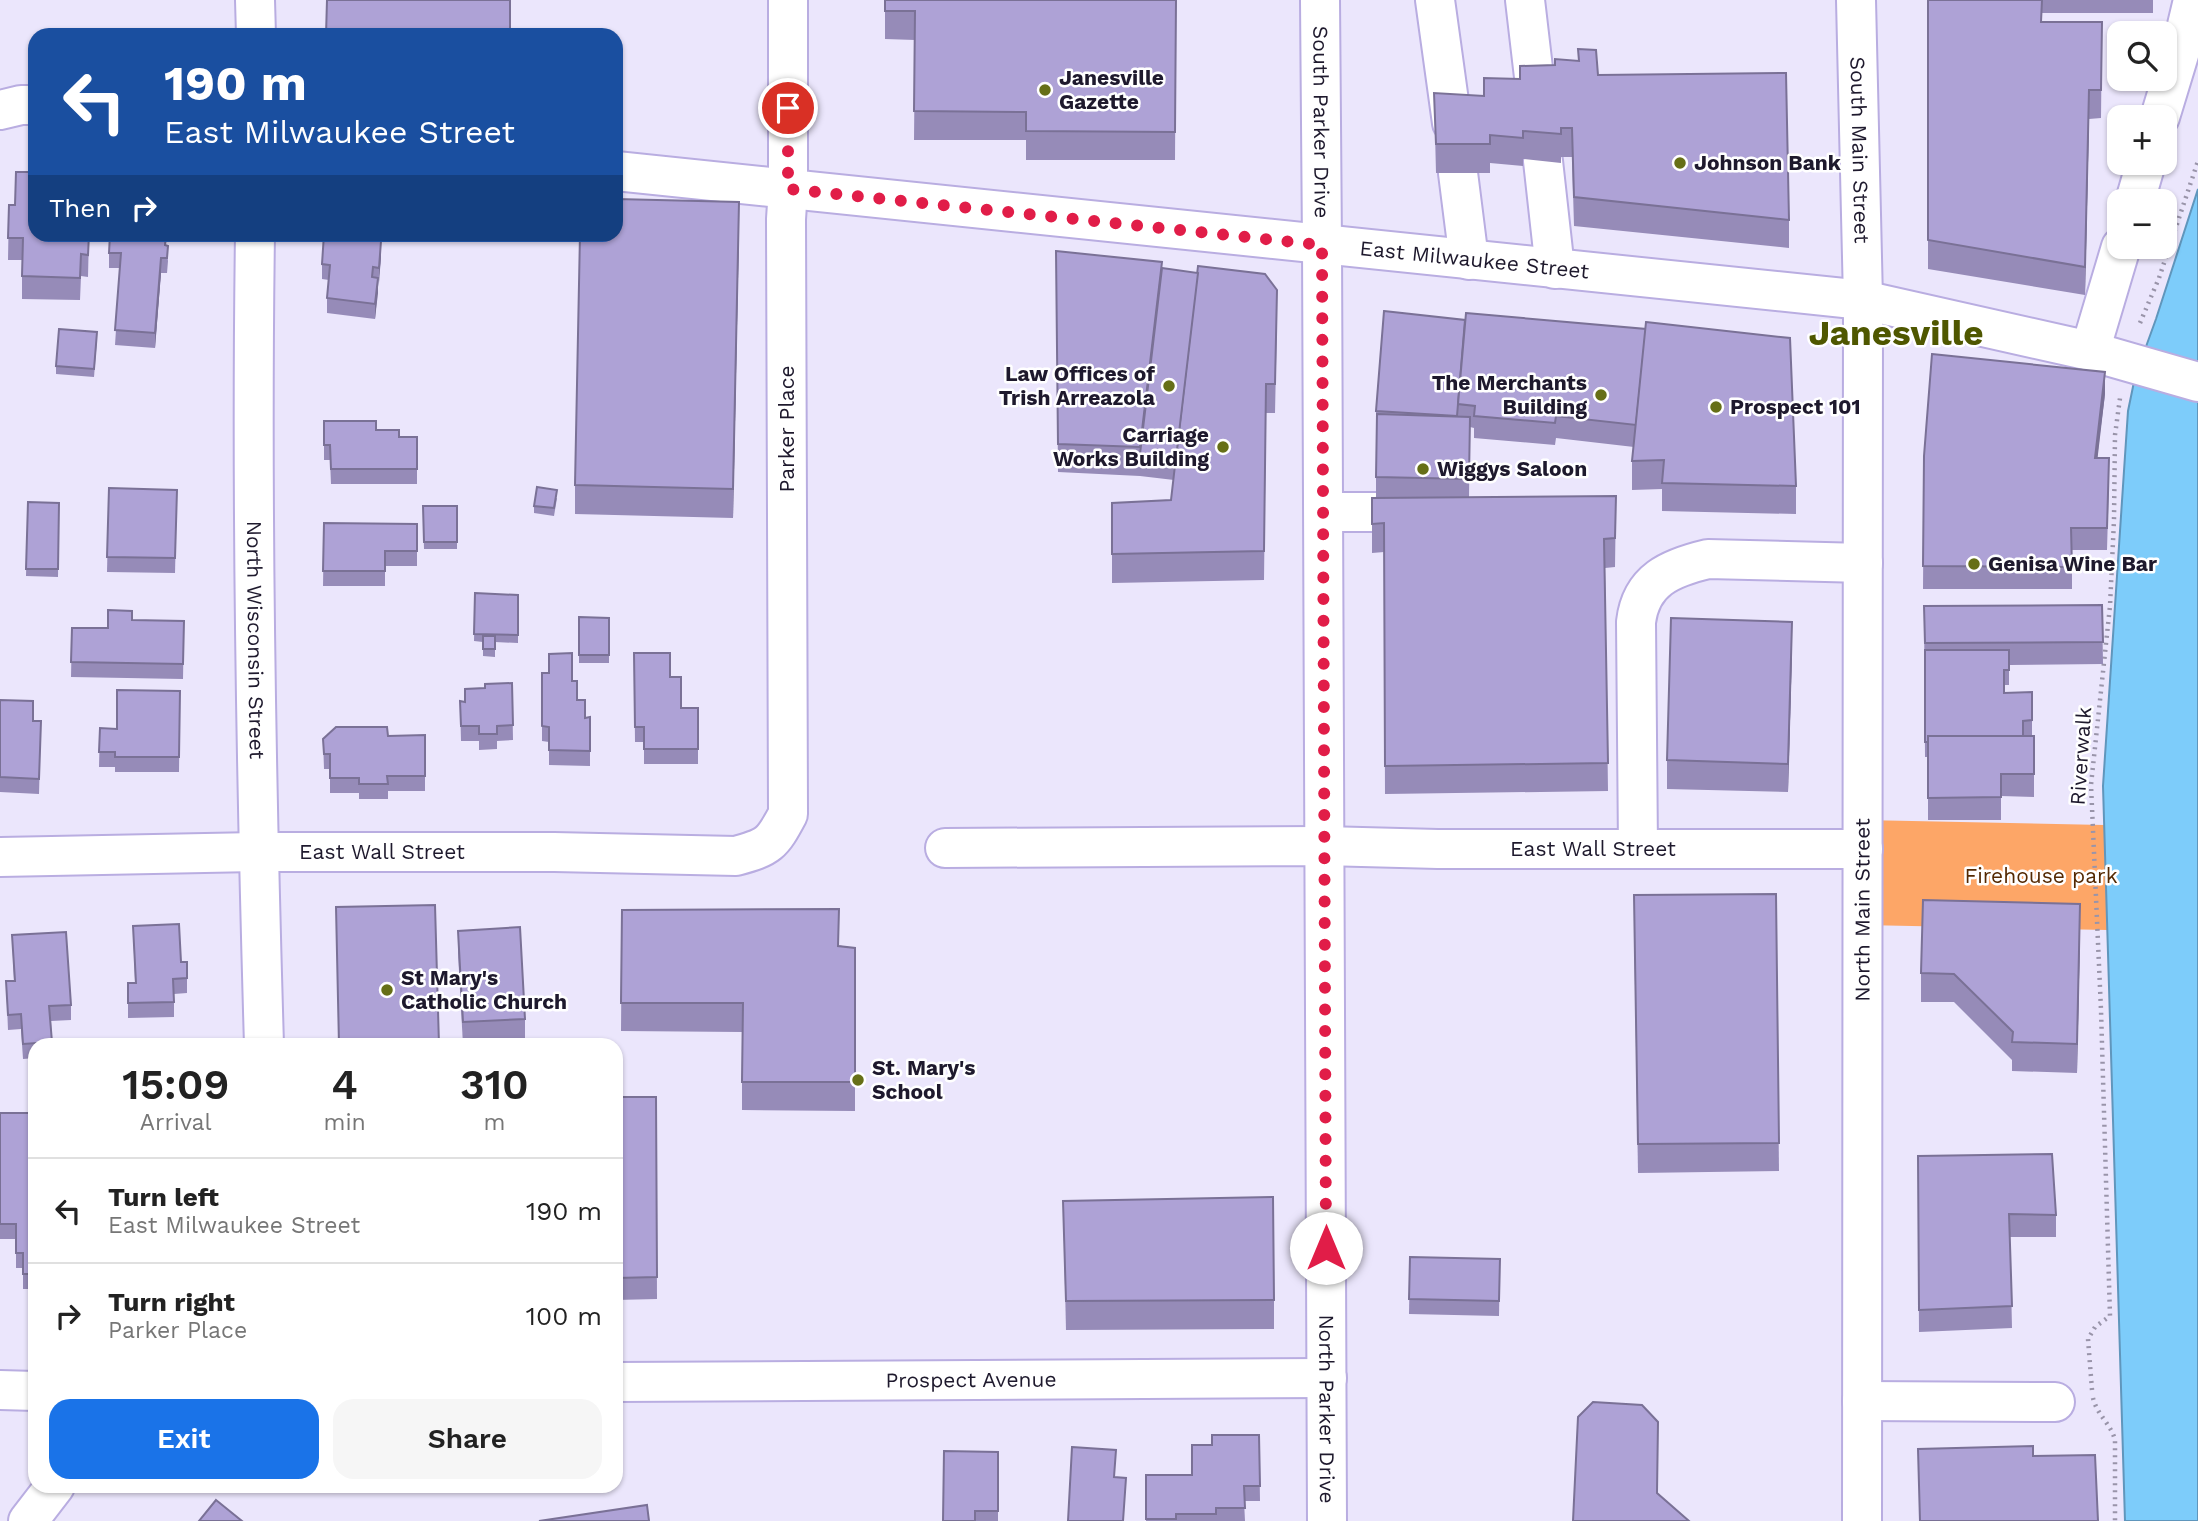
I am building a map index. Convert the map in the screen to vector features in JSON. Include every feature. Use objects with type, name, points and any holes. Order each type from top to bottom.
[{"type":"street","points":[[255,0],[256,28]]},
{"type":"street","name":"Parker Place","points":[[762,849],[778,832],[788,814],[788,0]]},
{"type":"street","name":"South Parker Drive","points":[[1320,0],[1322,245]]},
{"type":"street","points":[[1435,0],[1452,123]]},
{"type":"street","points":[[1525,0],[1536,94]]},
{"type":"street","name":"South Main Street","points":[[1856,0],[1863,300]]},
{"type":"street","points":[[2164,105],[2193,0]]},
{"type":"street","points":[[0,110],[28,105]]},
{"type":"street","points":[[1543,161],[1555,269]]},
{"type":"street","name":"East Milwaukee Street","points":[[623,172],[1863,300],[2118,359],[2198,382]]},
{"type":"street","points":[[1458,173],[1469,260]]},
{"type":"street","name":"North Wisconsin Street","points":[[255,242],[252,413],[258,852],[264,1038]]},
{"type":"street","name":"North Parker Drive","points":[[1322,245],[1327,1521]]},
{"type":"street","points":[[2118,359],[2121,259]]},
{"type":"street","name":"North Main Street","points":[[1862,1521],[1863,300]]},
{"type":"street","points":[[1324,512],[1457,512]]},
{"type":"street","points":[[1638,849],[1636,622],[1640,602],[1646,592],[1667,572],[1708,559],[1863,563]]},
{"type":"street","name":"East Wall Street","points":[[945,848],[1324,846],[1438,849],[1863,849]]},
{"type":"street","name":"East Wall Street","points":[[0,857],[258,852],[554,852],[736,856],[762,849]]},
{"type":"street","name":"Prospect Avenue","points":[[623,1382],[1327,1378]]},
{"type":"street","points":[[0,1390],[28,1391]]},
{"type":"street","points":[[1863,1401],[2055,1402]]},
{"type":"street","points":[[28,1521],[50,1493]]},
{"type":"path","name":"Riverwalk","points":[[2115,1521],[2115,1440],[2112,1430],[2094,1403],[2088,1339],[2095,1327],[2110,1317],[2102,1024],[2091,785],[2110,606],[2115,520],[2118,359],[2159,278],[2198,161]]},
{"type":"green space","name":"Firehouse park","points":[[1863,820],[2104,825],[2107,930],[1863,925]]},
{"type":"water","points":[[2198,189],[2198,1521],[2125,1521],[2103,786],[2128,411],[2135,377]]},
{"type":"building","points":[[327,0],[510,0],[510,28],[326,28]]},
{"type":"building","name":"Janesville Gazette","points":[[885,0],[1176,0],[1175,132],[1026,131],[1026,112],[914,111],[915,11],[885,11]]},
{"type":"building","points":[[1928,0],[2042,0],[2041,22],[2102,22],[2101,90],[2089,90],[2085,267],[1928,240]]},
{"type":"building","name":"Johnson Bank","points":[[1578,49],[1596,50],[1598,75],[1786,73],[1789,220],[1574,197],[1572,128],[1561,128],[1561,134],[1523,131],[1523,138],[1490,135],[1490,144],[1436,144],[1434,93],[1484,96],[1484,78],[1520,79],[1520,66],[1555,65],[1555,59],[1579,61]]},
{"type":"building","points":[[16,172],[28,172],[28,242],[89,242],[88,255],[81,254],[80,278],[22,276],[23,238],[8,238],[9,205],[15,205]]},
{"type":"building","points":[[623,199],[739,202],[733,489],[575,485],[580,242],[623,242]]},
{"type":"building","points":[[110,242],[165,242],[168,246],[167,258],[161,258],[155,333],[115,330],[121,253],[109,253]]},
{"type":"building","points":[[323,242],[381,242],[379,268],[373,267],[372,277],[378,278],[375,304],[327,298],[330,265],[322,264]]},
{"type":"building","points":[[1056,251],[1162,262],[1140,447],[1058,444]]},
{"type":"building","name":"Carriage Works Building","points":[[1198,266],[1265,274],[1277,290],[1275,384],[1266,384],[1264,551],[1112,554],[1112,503],[1171,500]]},
{"type":"building","name":"Law Offices of Trish Arreazola","points":[[1162,268],[1198,273],[1176,458],[1140,454]]},
{"type":"building","points":[[1384,311],[1465,320],[1457,416],[1376,411]]},
{"type":"building","points":[[1466,313],[1646,329],[1636,425],[1556,416],[1555,423],[1474,416],[1475,406],[1458,404]]},
{"type":"building","name":"Prospect 101","points":[[1646,322],[1790,338],[1796,486],[1662,483],[1664,460],[1632,461]]},
{"type":"building","points":[[59,329],[97,332],[94,369],[56,366]]},
{"type":"building","points":[[1932,354],[2105,372],[2095,458],[2109,458],[2107,528],[2071,528],[2072,567],[1923,566],[1924,456]]},
{"type":"building","name":"Wiggys Saloon","points":[[1377,414],[1470,417],[1469,479],[1376,477]]},
{"type":"building","points":[[324,421],[376,421],[376,430],[399,430],[399,437],[417,437],[417,469],[331,469],[330,445],[324,445]]},
{"type":"building","points":[[537,487],[557,490],[554,508],[534,506]]},
{"type":"building","points":[[109,488],[177,490],[175,558],[107,557]]},
{"type":"building","points":[[1616,496],[1615,538],[1604,539],[1608,763],[1385,766],[1384,523],[1372,524],[1372,498]]},
{"type":"building","points":[[28,502],[59,503],[58,569],[26,569]]},
{"type":"building","points":[[423,506],[457,506],[457,542],[424,542]]},
{"type":"building","points":[[324,523],[417,524],[417,551],[385,551],[385,571],[323,571]]},
{"type":"building","points":[[475,593],[518,595],[518,635],[474,634]]},
{"type":"building","points":[[2102,605],[2103,642],[1925,643],[1924,606]]},
{"type":"building","points":[[108,610],[132,611],[132,620],[184,621],[183,664],[71,662],[72,628],[108,628]]},
{"type":"building","points":[[579,617],[609,618],[609,655],[579,655]]},
{"type":"building","points":[[1671,618],[1792,622],[1788,764],[1667,760]]},
{"type":"building","points":[[483,636],[495,636],[495,649],[483,649]]},
{"type":"building","points":[[1925,650],[2009,650],[2009,670],[2004,670],[2004,693],[2032,692],[2032,720],[2023,721],[2023,736],[1928,736],[1928,742],[1925,742]]},
{"type":"building","points":[[572,653],[572,681],[577,681],[577,700],[585,700],[585,718],[590,717],[590,751],[549,750],[549,727],[542,726],[542,673],[549,673],[549,654]]},
{"type":"building","points":[[634,653],[670,653],[670,677],[681,677],[681,708],[698,708],[698,749],[644,749],[644,727],[635,727]]},
{"type":"building","points":[[512,683],[513,725],[497,726],[497,734],[479,734],[479,726],[461,726],[460,701],[465,702],[465,689],[485,688],[485,684]]},
{"type":"building","points":[[117,690],[180,691],[179,757],[115,757],[115,752],[99,752],[100,728],[117,729]]},
{"type":"building","points":[[0,700],[33,701],[33,721],[41,721],[39,779],[0,777]]},
{"type":"building","points":[[336,727],[387,727],[388,736],[425,735],[425,776],[387,776],[388,784],[359,784],[359,778],[330,778],[330,754],[324,754],[323,739]]},
{"type":"building","points":[[1928,736],[2034,736],[2034,774],[2001,774],[2001,797],[1928,798]]},
{"type":"building","points":[[1776,894],[1779,1143],[1638,1144],[1634,895]]},
{"type":"building","points":[[1923,900],[2080,904],[2077,1044],[2012,1042],[2013,1032],[1954,974],[1921,973]]},
{"type":"building","name":"St Mary's Catholic Church","points":[[435,905],[439,1038],[339,1038],[336,907]]},
{"type":"building","points":[[839,909],[838,946],[855,948],[855,1082],[742,1082],[743,1003],[621,1003],[622,910]]},
{"type":"building","points":[[179,924],[181,962],[187,962],[187,978],[173,979],[174,1002],[128,1003],[128,983],[136,983],[133,926]]},
{"type":"building","points":[[520,927],[525,1019],[463,1022],[458,931]]},
{"type":"building","points":[[66,932],[71,1005],[49,1006],[52,1038],[28,1038],[28,1044],[23,1044],[21,1014],[8,1015],[6,981],[15,981],[12,935]]},
{"type":"building","points":[[623,1097],[656,1097],[657,1277],[623,1278]]},
{"type":"building","points":[[0,1113],[28,1113],[28,1274],[23,1274],[23,1253],[16,1253],[16,1224],[0,1224]]},
{"type":"building","points":[[2052,1154],[2056,1215],[2009,1214],[2012,1306],[1919,1310],[1918,1156]]},
{"type":"building","points":[[1273,1197],[1274,1300],[1066,1301],[1063,1201]]},
{"type":"building","points":[[1410,1257],[1500,1259],[1499,1301],[1409,1299]]},
{"type":"building","points":[[1593,1402],[1642,1405],[1658,1422],[1657,1493],[1689,1521],[1573,1521],[1578,1417]]},
{"type":"building","points":[[1212,1435],[1259,1435],[1260,1486],[1244,1486],[1245,1508],[1216,1508],[1216,1514],[1176,1514],[1176,1519],[1146,1519],[1146,1475],[1192,1475],[1192,1445],[1212,1445]]},
{"type":"building","points":[[2033,1446],[2033,1456],[2095,1455],[2098,1521],[1920,1521],[1918,1449]]},
{"type":"building","points":[[1072,1447],[1116,1450],[1114,1477],[1126,1478],[1123,1521],[1068,1521]]},
{"type":"building","points":[[944,1451],[998,1452],[998,1511],[975,1511],[975,1521],[943,1521]]},
{"type":"building","points":[[216,1500],[242,1521],[199,1521]]},
{"type":"building","points":[[647,1505],[649,1521],[539,1521]]},
{"type":"place","name":"Janesville Gazette","points":[[1045,90]]},
{"type":"place","name":"Johnson Bank","points":[[1680,163]]},
{"type":"place","name":"Law Offices of Trish Arreazola","points":[[1169,386]]},
{"type":"place","name":"The Merchants Building","points":[[1601,395]]},
{"type":"place","name":"Prospect 101","points":[[1716,407]]},
{"type":"place","name":"Carriage Works Building","points":[[1223,447]]},
{"type":"place","name":"Wiggys Saloon","points":[[1423,469]]},
{"type":"place","name":"Genisa Wine Bar","points":[[1974,564]]},
{"type":"place","name":"St Mary's Catholic Church","points":[[387,990]]},
{"type":"place","name":"St. Mary's School","points":[[858,1080]]},
{"type":"district","name":"Janesville","points":[[1896,333]]},
{"type":"route","points":[[788,108],[788,189],[1322,245],[1326,1248]]}]
